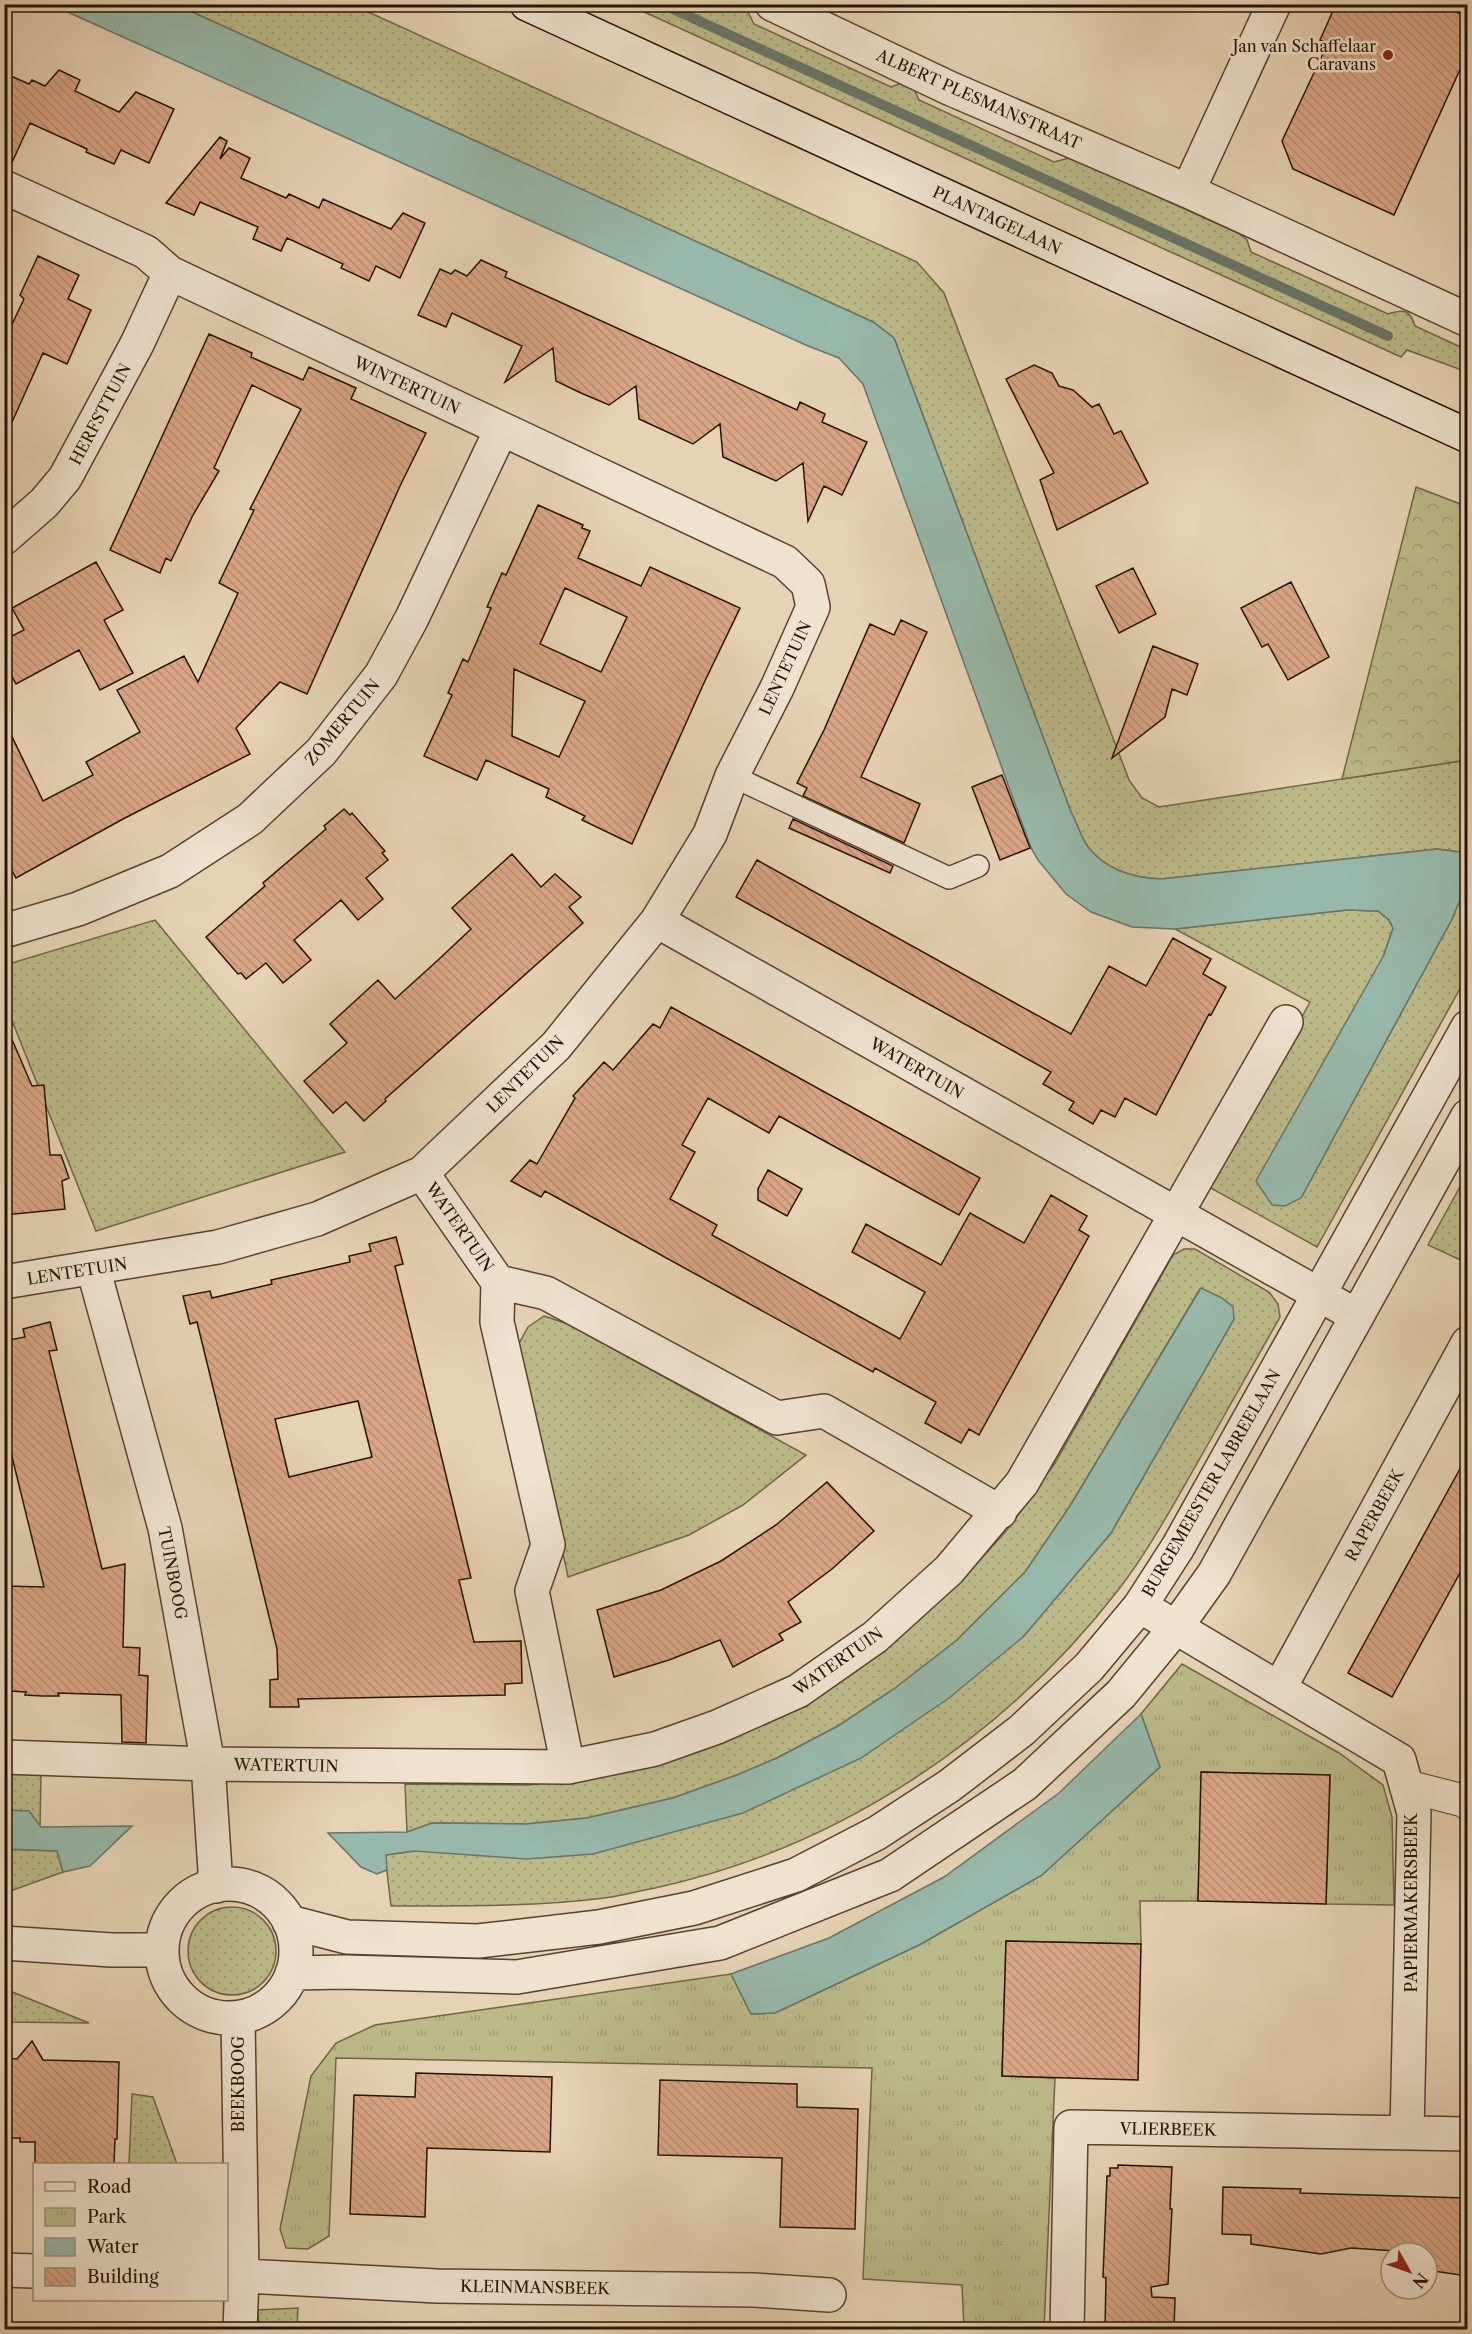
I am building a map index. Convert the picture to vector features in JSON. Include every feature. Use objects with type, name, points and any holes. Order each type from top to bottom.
[{"type":"street","name":"PLANTAGELAAN","points":[[527,4],[1467,436]]},
{"type":"street","name":"ALBERT PLESMANSTRAAT","points":[[772,4],[949,88],[1188,191],[1467,320]]},
{"type":"street","points":[[1188,191],[1274,4]]},
{"type":"street","name":"WINTERTUIN","points":[[4,187],[146,252],[170,273],[785,562],[808,584]]},
{"type":"street","name":"HERFSTTUIN","points":[[4,538],[45,503],[65,478],[137,344],[170,273]]},
{"type":"street","name":"ZOMERTUIN","points":[[4,931],[78,909],[170,871],[250,819],[321,752],[381,675],[412,618],[501,430]]},
{"type":"street","name":"LENTETUIN","points":[[4,1282],[218,1247],[317,1219],[422,1173],[555,1046],[657,921],[710,834],[732,776],[777,688],[813,607],[808,584]]},
{"type":"street","name":"WATERTUIN","points":[[657,921],[1176,1216],[1357,1316]]},
{"type":"street","name":"WATERTUIN","points":[[4,1757],[208,1764],[568,1767],[655,1749],[717,1727],[798,1691],[875,1637],[949,1570],[1022,1483],[1286,1022]]},
{"type":"street","name":"BURGEMEESTER LABREELAAN","points":[[289,1922],[347,1937],[478,1941],[599,1927],[694,1908],[796,1875],[877,1833],[950,1786],[1022,1730],[1089,1667],[1140,1606],[1178,1547],[1467,1027]]},
{"type":"street","points":[[292,1973],[345,1972],[517,1977],[720,1943],[890,1875],[1025,1784],[1121,1694],[1176,1627],[1214,1574],[1467,1116]]},
{"type":"street","name":"WATERTUIN","points":[[422,1173],[498,1282],[497,1322],[548,1545],[532,1590],[568,1767]]},
{"type":"street","name":"TUINBOOG","points":[[93,1268],[165,1528],[208,1764],[216,1886]]},
{"type":"street","name":"WATERTUIN","points":[[498,1282],[546,1293],[777,1418],[824,1411],[1000,1512]]},
{"type":"street","name":"RAPERBEEK","points":[[1280,1687],[1467,1343]]},
{"type":"street","name":"PAPIERMAKERSBEEK","points":[[1140,1606],[1280,1687],[1399,1760],[1414,1813],[1407,2132]]},
{"type":"street","points":[[1406,1786],[1466,1801],[1467,1804]]},
{"type":"street","points":[[238,1885],[259,1891],[277,1904],[289,1922],[295,1938],[296,1956],[292,1973],[284,1990],[256,2013],[238,2018],[215,2017],[193,2009],[176,1993],[165,1973],[161,1950],[166,1928],[178,1908],[195,1893],[216,1886],[238,1885]]},
{"type":"street","points":[[4,1943],[112,1950],[161,1950]]},
{"type":"street","name":"BEEKBOOG","points":[[238,2018],[234,2275],[240,2330]]},
{"type":"street","name":"VLIERBEEK","points":[[1067,2330],[1071,2127],[1467,2134]]},
{"type":"street","points":[[4,2270],[33,2271]]},
{"type":"street","name":"KLEINMANSBEEK","points":[[234,2275],[437,2286],[754,2290],[829,2295]]},
{"type":"lane","points":[[732,776],[949,878],[978,866]]},
{"type":"green space","points":[[177,5],[353,5],[917,262],[944,293],[1129,780],[1142,798],[1159,807],[1467,760],[1467,853],[1437,849],[1161,879],[1141,877],[1103,862],[1086,843],[1071,812],[894,338],[873,322]]},
{"type":"green space","points":[[629,5],[738,5],[748,12],[754,24],[891,87],[905,82],[914,89],[919,100],[1054,162],[1074,159],[1238,233],[1247,240],[1251,252],[1388,314],[1398,311],[1408,313],[1415,326],[1467,350],[1467,372],[1407,350],[1401,357]]},
{"type":"green space","points":[[1416,487],[1463,505],[1467,509],[1467,760],[1342,779]]},
{"type":"green space","points":[[1467,884],[1467,976],[1317,1247],[1209,1187],[1310,1002],[1175,929],[1347,910],[1378,911],[1389,920],[1393,928],[1301,1198],[1451,921]]},
{"type":"green space","points":[[155,920],[345,1152],[96,1231],[5,1003],[5,965]]},
{"type":"green space","points":[[1467,1174],[1467,1263],[1428,1245]]},
{"type":"green space","points":[[1184,1249],[1195,1249],[1269,1292],[1278,1304],[1280,1317],[1168,1514],[1130,1575],[1074,1643],[1024,1693],[970,1739],[913,1779],[852,1815],[789,1845],[723,1870],[655,1888],[578,1901],[498,1905],[391,1906],[385,1855],[414,1851],[593,1854],[1023,1637],[1111,1533],[1234,1319],[1209,1292],[1200,1289],[1070,1506],[1025,1572],[957,1640],[894,1689],[838,1726],[777,1758],[673,1798],[587,1818],[526,1824],[432,1823],[407,1832],[405,1784],[527,1785],[583,1779],[662,1760],[962,1580],[1007,1530],[1055,1463],[1173,1255]]},
{"type":"green space","points":[[544,1316],[568,1324],[806,1455],[743,1505],[689,1535],[568,1577],[518,1345],[528,1327]]},
{"type":"green space","points":[[1182,1664],[1339,1753],[1383,1785],[1392,1817],[1394,1905],[1326,1904],[1330,1775],[1202,1772],[1198,1901],[1140,1901],[1141,1944],[1006,1941],[1002,2076],[1055,2078],[1044,2329],[964,2329],[962,2285],[863,2279],[872,2068],[336,2058],[329,2236],[308,2249],[286,2248],[280,2229],[311,2076],[336,2043],[375,2025],[731,1974],[751,2014],[775,2013],[919,1945],[1042,1875],[1160,1767],[1141,1714]]},
{"type":"green space","points":[[5,1773],[41,1774],[40,1827],[29,1811],[5,1810]]},
{"type":"green space","points":[[5,1849],[57,1851],[63,1872],[5,1893]]},
{"type":"green space","points":[[232,1907],[249,1910],[263,1920],[273,1934],[276,1951],[273,1968],[263,1982],[249,1992],[232,1995],[215,1992],[201,1982],[191,1968],[188,1951],[191,1934],[201,1920],[215,1910]]},
{"type":"green space","points":[[5,1989],[89,2023],[5,2022]]},
{"type":"green space","points":[[132,2094],[153,2097],[177,2163],[129,2163]]},
{"type":"green space","points":[[298,2308],[297,2329],[278,2329],[278,2325],[259,2325],[258,2310]]},
{"type":"water","points":[[52,5],[177,5],[873,322],[894,338],[1071,812],[1088,847],[1103,862],[1141,877],[1161,879],[1437,849],[1467,853],[1467,884],[1451,921],[1301,1198],[1285,1206],[1272,1205],[1256,1181],[1384,955],[1393,928],[1389,920],[1378,911],[1347,910],[1175,929],[1132,927],[1091,912],[1066,894],[1031,848],[863,384],[839,358]]},
{"type":"water","points":[[1201,1288],[1222,1298],[1233,1307],[1234,1319],[1111,1533],[1023,1637],[949,1698],[861,1758],[743,1813],[593,1854],[527,1859],[414,1851],[386,1855],[387,1870],[377,1874],[361,1867],[328,1833],[407,1832],[432,1823],[526,1824],[587,1818],[673,1798],[737,1775],[777,1758],[838,1726],[894,1689],[957,1640],[1025,1572],[1070,1506]]},
{"type":"water","points":[[1141,1714],[1160,1767],[1042,1875],[919,1945],[775,2013],[751,2014],[731,1974],[829,1938],[944,1877],[1059,1793]]},
{"type":"water","points":[[5,1810],[29,1811],[41,1827],[132,1826],[90,1866],[63,1872],[57,1851],[5,1849]]},
{"type":"building","points":[[1336,4],[1439,4],[1467,17],[1467,54],[1394,215],[1293,169],[1282,141],[1328,43],[1320,40]]},
{"type":"building","points":[[59,70],[80,80],[75,91],[119,112],[136,92],[174,109],[149,163],[121,150],[114,164],[30,123],[9,169],[4,169],[4,73],[29,84],[32,80],[45,86]]},
{"type":"building","points":[[220,137],[227,141],[220,159],[229,148],[250,158],[241,178],[286,198],[289,194],[319,208],[323,199],[391,229],[403,213],[425,223],[400,278],[376,266],[369,281],[341,268],[343,264],[287,238],[281,251],[253,239],[258,227],[200,202],[194,215],[166,203]]},
{"type":"building","points":[[38,256],[79,275],[68,299],[91,310],[67,364],[43,353],[4,440],[4,341],[24,299],[20,295]]},
{"type":"building","points":[[481,260],[507,272],[505,277],[797,410],[800,402],[825,414],[822,422],[867,442],[842,495],[824,486],[808,521],[803,463],[776,481],[723,457],[720,424],[693,444],[639,419],[636,386],[609,405],[581,393],[556,381],[553,348],[505,382],[522,346],[452,313],[446,327],[418,315],[440,269],[451,274],[455,270],[467,276]]},
{"type":"building","points":[[209,334],[252,353],[251,357],[303,380],[309,367],[356,388],[351,399],[426,433],[307,694],[280,682],[236,728],[250,754],[123,819],[16,878],[4,856],[4,720],[43,801],[93,775],[86,762],[140,732],[117,690],[184,656],[198,682],[238,593],[219,583],[254,510],[250,509],[301,409],[252,385],[214,468],[219,471],[193,515],[171,561],[166,558],[160,573],[110,550]]},
{"type":"building","points":[[1034,365],[1052,373],[1059,386],[1073,390],[1092,407],[1099,404],[1114,434],[1121,431],[1148,483],[1057,530],[1040,480],[1054,473],[1006,379]]},
{"type":"building","points":[[538,505],[583,525],[582,528],[590,531],[578,558],[641,586],[650,567],[740,608],[632,844],[582,820],[585,816],[546,797],[549,789],[486,760],[477,780],[424,756],[452,695],[448,693],[463,659],[468,662],[491,608],[487,607],[502,573],[506,575]],"holes":[[[565,588],[627,617],[601,672],[540,644]],[[514,669],[585,701],[559,757],[512,736]]]},
{"type":"building","points":[[96,562],[123,610],[104,620],[133,673],[100,690],[79,650],[16,684],[4,662],[4,640],[24,630],[12,608]]},
{"type":"building","points":[[1133,568],[1156,614],[1119,633],[1096,586]]},
{"type":"building","points":[[1291,582],[1329,657],[1288,680],[1268,644],[1262,647],[1241,608]]},
{"type":"building","points":[[901,620],[927,632],[861,777],[920,804],[904,843],[803,796],[807,788],[797,783],[824,730],[870,624],[894,635]]},
{"type":"building","points":[[1153,646],[1198,664],[1187,695],[1172,689],[1165,717],[1112,758]]},
{"type":"building","points":[[1002,775],[1030,848],[1000,860],[972,787]]},
{"type":"building","points":[[344,809],[350,815],[352,813],[385,851],[382,853],[388,860],[366,878],[383,899],[358,920],[341,900],[294,940],[311,960],[283,983],[266,963],[246,979],[241,973],[238,974],[206,937],[265,886],[263,883],[326,829],[324,826]]},
{"type":"building","points":[[793,819],[893,866],[890,873],[789,828]]},
{"type":"building","points":[[512,854],[541,887],[555,874],[581,897],[569,907],[583,923],[385,1099],[386,1101],[364,1121],[346,1102],[333,1113],[304,1081],[347,1043],[330,1024],[378,980],[395,999],[437,961],[471,929],[452,908]]},
{"type":"building","points":[[757,860],[1071,1034],[1109,966],[1146,986],[1173,938],[1211,959],[1203,974],[1226,987],[1211,1015],[1209,1014],[1156,1115],[1125,1098],[1115,1117],[1101,1110],[1093,1124],[1069,1110],[1074,1102],[1043,1084],[1051,1072],[736,897]]},
{"type":"building","points":[[671,1007],[980,1178],[959,1215],[779,1116],[769,1133],[708,1098],[682,1145],[695,1152],[670,1199],[717,1225],[712,1235],[900,1339],[925,1292],[852,1252],[866,1224],[941,1265],[970,1213],[1024,1243],[1051,1195],[1087,1216],[1079,1230],[1089,1236],[979,1435],[969,1429],[961,1443],[925,1423],[936,1402],[875,1368],[873,1372],[545,1191],[541,1197],[511,1181],[530,1160],[537,1164],[575,1098],[573,1096],[604,1062],[613,1070],[653,1024],[660,1028]]},
{"type":"building","points":[[4,1021],[32,1086],[44,1085],[50,1155],[61,1155],[69,1178],[62,1181],[65,1209],[4,1215]]},
{"type":"building","points":[[768,1170],[802,1189],[787,1216],[758,1200],[758,1189]]},
{"type":"building","points":[[396,1237],[403,1264],[395,1266],[471,1578],[459,1580],[474,1642],[521,1641],[522,1683],[505,1684],[505,1695],[298,1699],[299,1707],[270,1707],[270,1680],[278,1679],[277,1649],[197,1322],[190,1324],[183,1296],[210,1291],[212,1298],[272,1284],[271,1280],[350,1262],[349,1256],[371,1251],[369,1244]],"holes":[[[358,1401],[372,1457],[289,1477],[275,1419]]]},
{"type":"building","points":[[50,1322],[57,1350],[49,1351],[102,1569],[125,1564],[123,1647],[140,1648],[139,1675],[148,1676],[146,1743],[122,1742],[121,1695],[58,1693],[59,1696],[25,1695],[26,1692],[10,1691],[10,1665],[4,1665],[4,1586],[44,1587],[4,1424],[4,1341],[25,1337],[23,1329]]},
{"type":"building","points":[[1467,1456],[1467,1560],[1392,1697],[1348,1673]]},
{"type":"building","points":[[827,1482],[874,1531],[832,1569],[788,1602],[801,1622],[779,1634],[783,1640],[733,1667],[720,1640],[669,1660],[614,1677],[597,1610],[661,1590],[721,1561],[776,1525]]},
{"type":"building","points":[[1201,1772],[1330,1775],[1326,1904],[1198,1901]]},
{"type":"building","points":[[1006,1941],[1141,1944],[1138,2080],[1002,2076]]},
{"type":"building","points":[[32,2041],[43,2060],[119,2062],[114,2163],[35,2163],[35,2142],[20,2142],[20,2138],[4,2138],[4,2058],[17,2059]]},
{"type":"building","points":[[416,2073],[552,2077],[550,2152],[427,2148],[425,2217],[350,2214],[354,2095],[415,2097]]},
{"type":"building","points":[[660,2080],[797,2084],[797,2107],[858,2109],[855,2229],[780,2227],[782,2158],[658,2155]]},
{"type":"building","points":[[1118,2165],[1172,2167],[1168,2284],[1151,2287],[1152,2297],[1175,2298],[1174,2330],[1105,2330],[1106,2278],[1103,2277],[1107,2176],[1110,2176],[1110,2168],[1118,2168]]},
{"type":"building","points":[[1223,2187],[1301,2189],[1300,2193],[1467,2198],[1467,2276],[1439,2272],[1439,2241],[1379,2241],[1379,2250],[1351,2248],[1321,2254],[1251,2244],[1251,2235],[1222,2234]]},
{"type":"waterway","points":[[662,4],[1388,336]]},
{"type":"place","name":"Jan van Schaffelaar Caravans","points":[[1388,55]]}]
